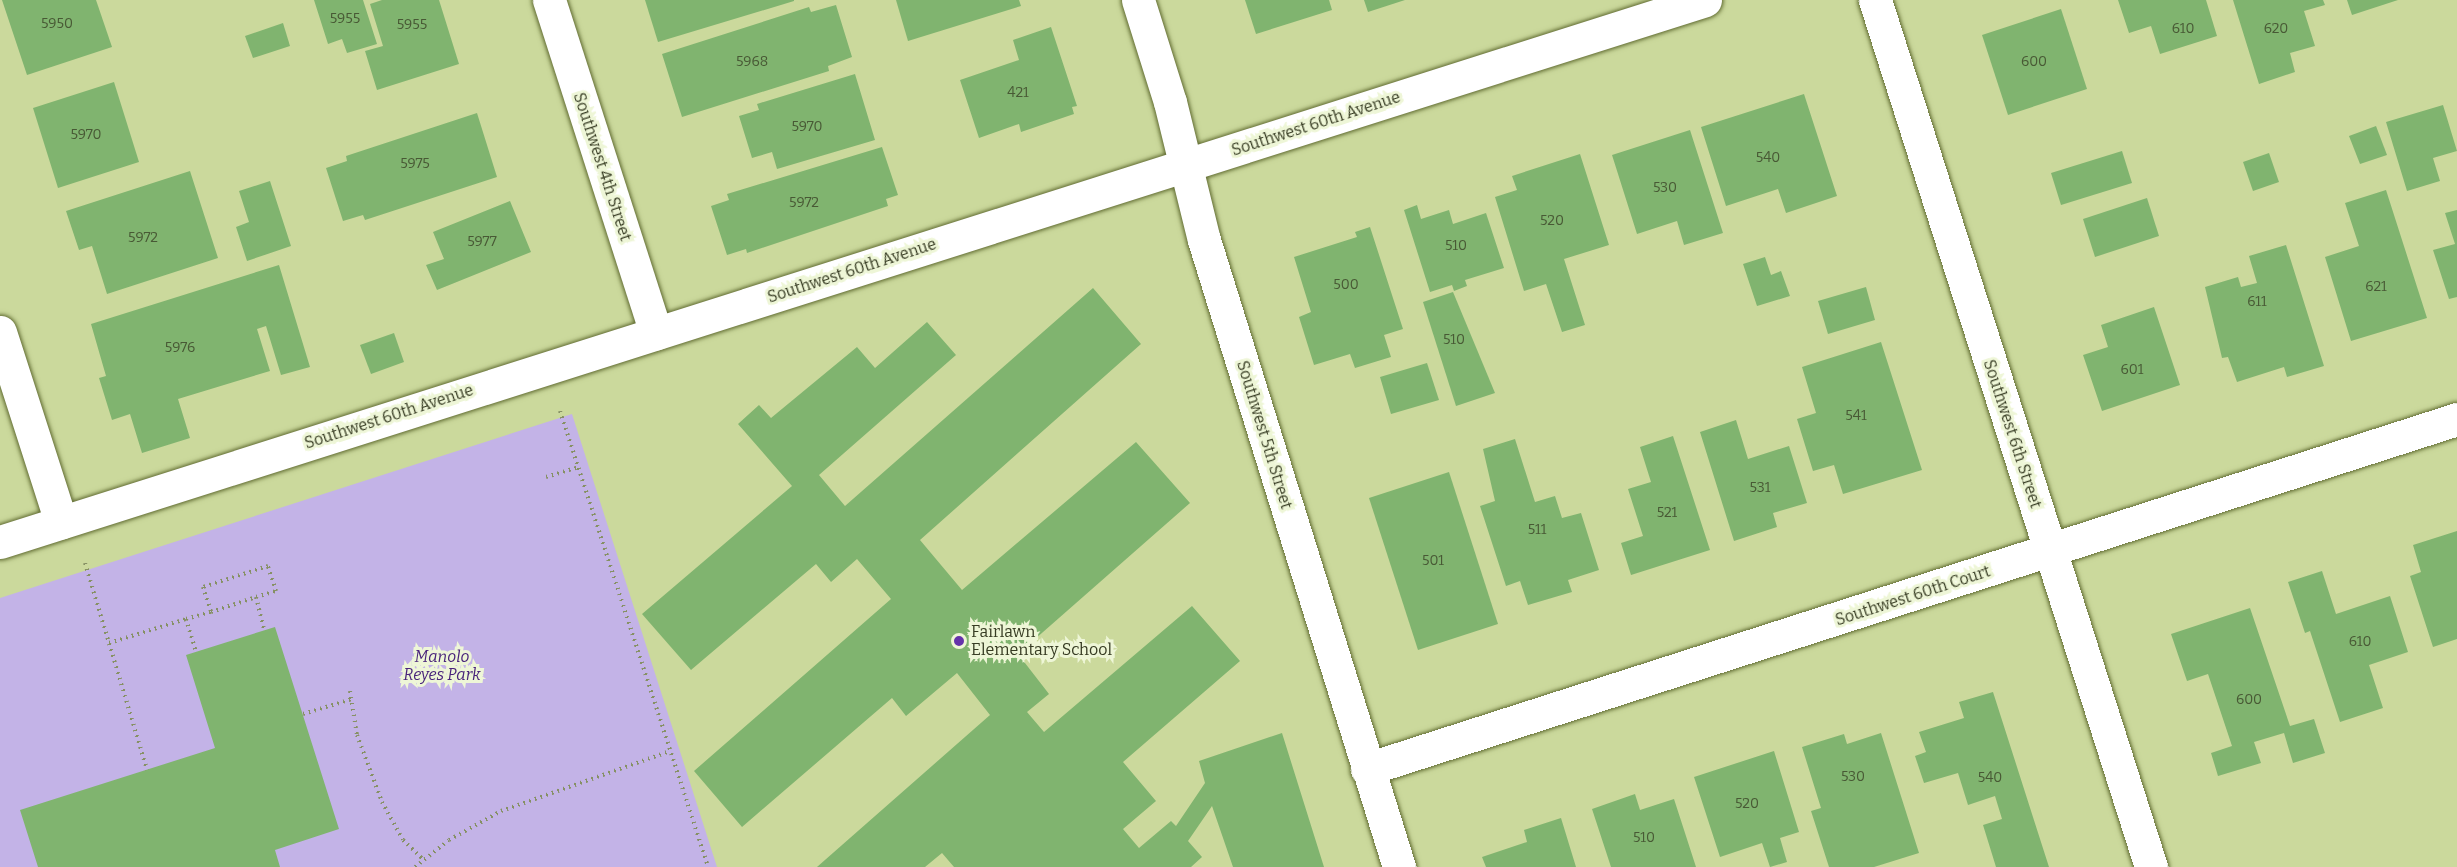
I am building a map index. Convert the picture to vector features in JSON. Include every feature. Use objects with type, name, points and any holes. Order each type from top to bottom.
[{"type":"street","name":"Southwest 4th Street","points":[[549,0],[656,333]]},
{"type":"street","name":"Southwest 5th Street","points":[[1138,0],[1185,166],[1367,769],[1399,867]]},
{"type":"street","name":"Southwest 60th Avenue","points":[[0,542],[1185,166],[1641,10],[1705,0]]},
{"type":"street","name":"Southwest 6th Street","points":[[1875,0],[2151,867]]},
{"type":"street","points":[[0,332],[61,522]]},
{"type":"street","name":"Southwest 60th Court","points":[[1367,769],[2049,552],[2457,419]]},
{"type":"path","points":[[560,411],[708,867]]},
{"type":"path","points":[[546,477],[578,467]]},
{"type":"path","points":[[85,563],[147,770]]},
{"type":"path","points":[[109,643],[186,620],[211,612],[256,597],[276,591],[268,566],[203,587],[211,612]]},
{"type":"path","points":[[256,597],[264,630]]},
{"type":"path","points":[[186,620],[196,652]]},
{"type":"path","points":[[350,691],[357,735],[382,802],[402,840],[424,860]]},
{"type":"path","points":[[303,714],[352,699]]},
{"type":"path","points":[[415,867],[501,811],[670,751]]},
{"type":"green space","name":"Manolo Reyes Park","points":[[572,414],[717,867],[0,867],[0,598]]},
{"type":"building","points":[[2,0],[96,0],[112,47],[27,75]]},
{"type":"building","points":[[314,0],[363,0],[377,44],[347,53],[342,39],[328,44]]},
{"type":"building","points":[[382,0],[439,0],[459,64],[377,90],[365,51],[383,46],[370,4]]},
{"type":"building","points":[[645,0],[794,0],[794,1],[658,42]]},
{"type":"building","points":[[896,0],[1019,0],[1021,6],[908,41]]},
{"type":"building","points":[[1245,0],[1329,0],[1332,10],[1256,34]]},
{"type":"building","points":[[1364,0],[1405,0],[1368,12]]},
{"type":"building","points":[[2118,0],[2206,0],[2217,36],[2160,54],[2151,26],[2129,33]]},
{"type":"building","points":[[2233,0],[2323,0],[2325,5],[2304,11],[2315,46],[2290,53],[2295,72],[2259,84]]},
{"type":"building","points":[[2347,0],[2398,0],[2352,15]]},
{"type":"building","points":[[836,5],[852,57],[828,66],[829,71],[682,117],[662,54],[809,7],[811,12]]},
{"type":"building","points":[[2061,9],[2087,89],[2008,115],[1982,35]]},
{"type":"building","points":[[283,23],[290,46],[253,58],[245,36]]},
{"type":"building","points":[[1051,27],[1077,106],[1072,107],[1074,114],[1021,132],[1019,124],[979,138],[960,80],[1019,60],[1013,40]]},
{"type":"building","points":[[855,74],[875,140],[777,169],[772,152],[752,158],[739,116],[759,110],[757,104]]},
{"type":"building","points":[[114,82],[139,162],[58,188],[33,108]]},
{"type":"building","points":[[1804,94],[1837,196],[1786,213],[1778,189],[1726,206],[1701,127]]},
{"type":"building","points":[[2443,105],[2457,151],[2433,158],[2440,181],[2407,191],[2386,122]]},
{"type":"building","points":[[477,113],[497,177],[365,220],[363,215],[343,221],[326,168],[347,161],[346,156]]},
{"type":"building","points":[[2376,126],[2387,155],[2360,164],[2349,136]]},
{"type":"building","points":[[1690,130],[1723,233],[1684,245],[1677,221],[1637,234],[1612,155]]},
{"type":"building","points":[[882,147],[898,195],[886,199],[888,206],[747,253],[746,249],[727,255],[711,206],[729,200],[727,194]]},
{"type":"building","points":[[2122,151],[2132,183],[2061,205],[2051,173]]},
{"type":"building","points":[[2269,153],[2279,182],[2253,191],[2243,162]]},
{"type":"building","points":[[1580,154],[1609,245],[1564,259],[1585,325],[1562,332],[1546,284],[1524,291],[1495,197],[1517,190],[1512,176]]},
{"type":"building","points":[[190,171],[218,258],[107,294],[92,246],[79,250],[66,211]]},
{"type":"building","points":[[270,181],[291,246],[247,261],[236,227],[249,222],[239,191]]},
{"type":"building","points":[[2386,190],[2427,318],[2351,341],[2325,257],[2359,246],[2345,203]]},
{"type":"building","points":[[2147,198],[2159,236],[2095,257],[2083,219]]},
{"type":"building","points":[[510,201],[531,252],[437,290],[426,265],[444,259],[433,232]]},
{"type":"building","points":[[1417,205],[1421,219],[1449,210],[1453,224],[1486,213],[1504,268],[1465,280],[1467,286],[1454,291],[1452,285],[1430,292],[1404,210]]},
{"type":"building","points":[[2457,210],[2457,297],[2449,299],[2433,250],[2455,244],[2445,213]]},
{"type":"building","points":[[1370,227],[1403,329],[1384,335],[1391,357],[1355,368],[1350,354],[1314,365],[1299,317],[1311,312],[1294,257],[1357,237],[1355,232]]},
{"type":"building","points":[[2286,245],[2324,366],[2287,377],[2284,367],[2237,382],[2228,357],[2222,358],[2205,287],[2238,277],[2241,287],[2257,283],[2249,256]]},
{"type":"building","points":[[1765,257],[1771,275],[1781,271],[1790,296],[1757,306],[1743,264]]},
{"type":"building","points":[[279,265],[310,367],[281,375],[266,326],[257,329],[270,371],[178,399],[190,438],[142,453],[130,414],[112,420],[99,378],[106,376],[91,324]]},
{"type":"building","points":[[1866,287],[1875,320],[1828,334],[1818,301]]},
{"type":"building","points":[[1093,288],[1141,344],[920,540],[962,590],[1136,442],[1190,503],[1018,654],[1049,694],[1027,712],[1044,732],[1192,606],[1240,661],[1123,762],[1156,801],[1123,829],[1139,848],[1171,821],[1176,826],[1205,783],[1199,761],[1282,733],[1324,867],[1233,867],[1212,806],[1188,841],[1202,857],[1191,867],[954,867],[942,853],[925,867],[817,867],[990,715],[957,673],[906,716],[892,698],[742,827],[694,771],[891,599],[857,559],[831,582],[816,564],[691,670],[642,614],[792,486],[738,424],[759,405],[771,418],[857,347],[875,368],[927,322],[956,355],[819,475],[845,506]]},
{"type":"building","points":[[1453,292],[1495,393],[1456,406],[1423,302]]},
{"type":"building","points":[[2154,307],[2180,385],[2102,411],[2083,355],[2108,347],[2101,325]]},
{"type":"building","points":[[394,333],[404,362],[371,374],[360,345]]},
{"type":"building","points":[[1881,342],[1922,470],[1843,494],[1834,465],[1813,471],[1797,419],[1816,413],[1802,367]]},
{"type":"building","points":[[1427,363],[1439,400],[1391,414],[1380,377]]},
{"type":"building","points":[[1736,420],[1748,459],[1789,446],[1807,503],[1773,513],[1777,527],[1734,541],[1700,432]]},
{"type":"building","points":[[1673,436],[1710,550],[1631,575],[1621,543],[1643,536],[1628,489],[1651,482],[1640,447]]},
{"type":"building","points":[[1515,439],[1535,502],[1555,496],[1562,518],[1581,513],[1599,570],[1568,580],[1572,592],[1528,605],[1520,581],[1506,586],[1480,506],[1495,501],[1483,449]]},
{"type":"building","points":[[1449,472],[1498,624],[1418,650],[1369,498]]},
{"type":"building","points":[[2457,531],[2457,639],[2433,647],[2410,576],[2421,572],[2413,545]]},
{"type":"building","points":[[2322,571],[2336,614],[2390,596],[2408,652],[2369,665],[2383,708],[2340,722],[2310,631],[2305,633],[2288,582]]},
{"type":"building","points":[[2250,608],[2290,726],[2314,719],[2325,753],[2293,763],[2284,733],[2254,742],[2261,763],[2218,776],[2211,753],[2232,746],[2208,674],[2187,681],[2171,634]]},
{"type":"building","points":[[275,627],[339,829],[275,850],[280,867],[38,867],[20,810],[215,748],[186,655]]},
{"type":"building","points":[[1993,692],[2049,867],[1996,867],[1983,825],[2002,819],[1995,796],[1968,805],[1958,773],[1924,783],[1915,756],[1926,752],[1919,732],[1964,718],[1959,702]]},
{"type":"building","points":[[1881,733],[1919,853],[1874,867],[1829,867],[1811,811],[1821,808],[1802,747],[1844,734],[1847,744]]},
{"type":"building","points":[[1774,751],[1799,832],[1780,838],[1787,862],[1770,867],[1762,843],[1720,857],[1694,777]]},
{"type":"building","points":[[1635,794],[1640,810],[1674,799],[1696,867],[1611,867],[1592,809]]},
{"type":"building","points":[[1561,818],[1576,867],[1486,867],[1482,857],[1527,842],[1524,830]]},
{"type":"place","name":"Fairlawn Elementary School","points":[[959,641]]}]
